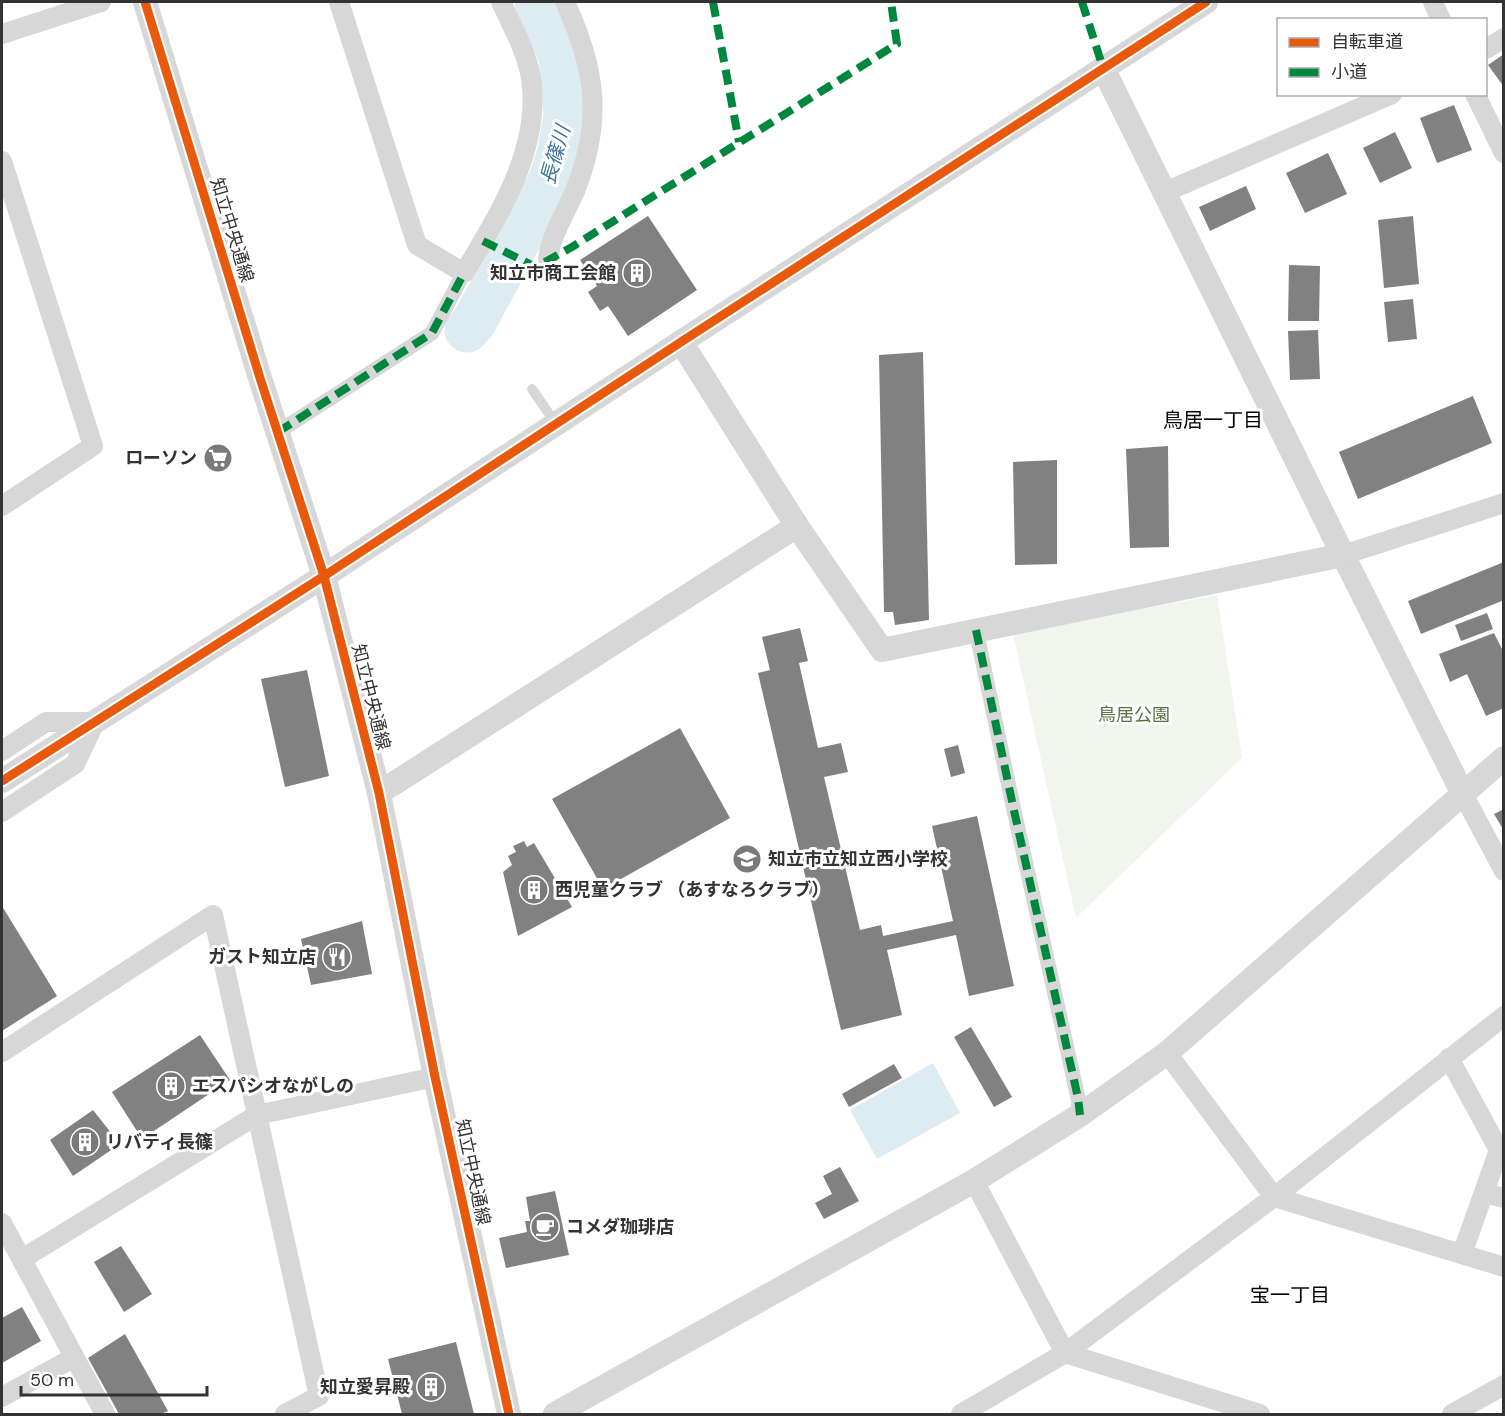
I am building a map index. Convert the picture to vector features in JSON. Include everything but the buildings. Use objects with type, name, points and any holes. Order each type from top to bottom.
[{"type":"street","points":[[2,34],[101,2]]},
{"type":"street","name":"知立中央通線","points":[[145,2],[324,576],[379,794],[435,1077],[509,1414]]},
{"type":"street","points":[[339,2],[417,245],[464,273]]},
{"type":"street","points":[[278,432],[432,333],[483,241],[522,164],[531,126],[532,86],[524,53],[501,2]]},
{"type":"street","points":[[548,259],[550,245],[574,191],[590,147],[594,106],[587,61],[578,29],[565,2]]},
{"type":"street","points":[[2,781],[324,576],[1206,2]]},
{"type":"street","points":[[1433,2],[1440,18]]},
{"type":"street","points":[[1487,48],[1503,38]]},
{"type":"street","points":[[1103,68],[1343,555],[1503,871]]},
{"type":"street","points":[[1165,192],[1387,96]]},
{"type":"street","points":[[1476,96],[1503,153]]},
{"type":"street","points":[[2,162],[7,196],[93,446],[2,506]]},
{"type":"street","points":[[681,342],[798,526],[882,650],[1343,555],[1503,503]]},
{"type":"street","points":[[379,794],[798,526]]},
{"type":"street","points":[[976,630],[1080,1114]]},
{"type":"street","points":[[2,751],[46,722],[95,722]]},
{"type":"street","points":[[2,812],[75,764],[95,722]]},
{"type":"street","points":[[555,1414],[974,1180],[1080,1114],[1167,1053],[1503,758]]},
{"type":"street","points":[[2,1052],[213,915],[319,1396],[285,1414]]},
{"type":"street","points":[[961,1414],[1065,1353],[1274,1197],[1503,1016]]},
{"type":"street","points":[[1167,1053],[1274,1197],[1503,1267]]},
{"type":"street","points":[[1449,1058],[1499,1149],[1462,1254]]},
{"type":"street","points":[[22,1259],[257,1115],[435,1077]]},
{"type":"street","points":[[974,1180],[1065,1353],[1260,1414]]},
{"type":"street","points":[[1484,1193],[1503,1198]]},
{"type":"street","points":[[2,1223],[105,1414]]},
{"type":"street","points":[[2,1397],[73,1358]]},
{"type":"street","points":[[1452,1414],[1503,1385]]},
{"type":"lane","points":[[532,389],[556,424]]},
{"type":"green space","name":"鳥居公園","points":[[1217,595],[1242,758],[1076,918],[1013,633]]},
{"type":"shaded area","points":[[933,1063],[960,1113],[877,1159],[850,1110]]},
{"type":"waterway","name":"長篠川","points":[[467,330],[474,322],[550,182],[560,152],[566,115],[561,56],[537,2]]},
{"type":"marked path","points":[[713,2],[739,142]]},
{"type":"marked path","points":[[483,241],[536,267],[572,247],[897,44],[891,2]]},
{"type":"marked path","points":[[1082,2],[1103,68]]},
{"type":"marked path","points":[[278,432],[432,333],[464,273]]},
{"type":"marked path","points":[[976,630],[1080,1115]]},
{"type":"cycle path","points":[[145,2],[260,378],[324,576],[379,793],[435,1077],[509,1414]]},
{"type":"cycle path","points":[[2,781],[324,576],[1206,2]]},
{"type":"place","name":"知立市商工会館","points":[[637,273]]},
{"type":"place","name":"ローソン","points":[[218,458]]},
{"type":"place","name":"知立市立知立西小学校","points":[[747,859]]},
{"type":"place","name":"西児童クラブ （あすなろクラブ）","points":[[534,890]]},
{"type":"place","name":"ガスト知立店","points":[[337,957]]},
{"type":"place","name":"エスパシオながしの","points":[[171,1086]]},
{"type":"place","name":"リバティ長篠","points":[[85,1142]]},
{"type":"place","name":"コメダ珈琲店","points":[[545,1227]]},
{"type":"place","name":"知立愛昇殿","points":[[431,1387]]},
{"type":"district","name":"鳥居一丁目","points":[[1213,420]]},
{"type":"district","name":"宝一丁目","points":[[1290,1295]]}]
